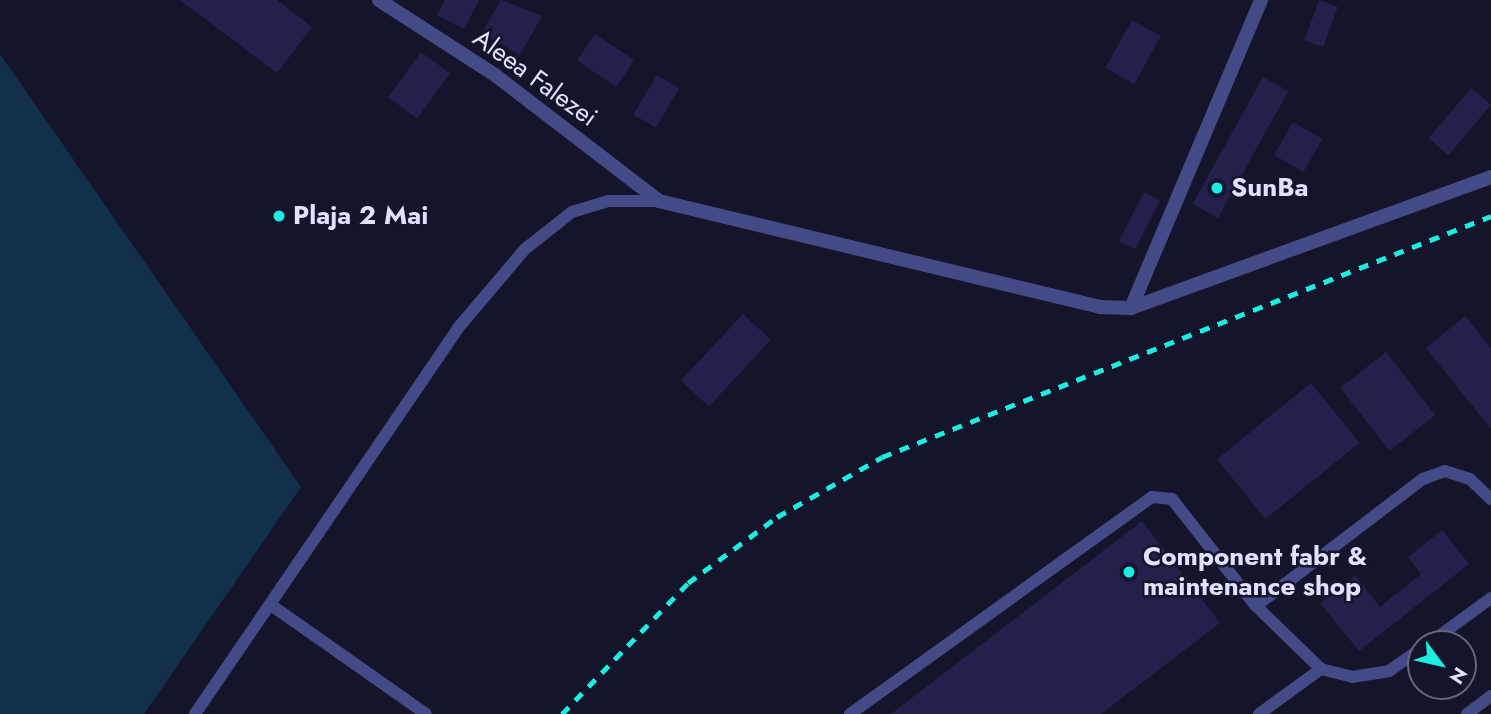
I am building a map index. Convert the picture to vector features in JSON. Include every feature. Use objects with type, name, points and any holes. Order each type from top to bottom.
[{"type":"street","name":"Aleea Falezei","points":[[379,0],[495,75],[659,201]]},
{"type":"street","points":[[1130,308],[1261,0]]},
{"type":"street","points":[[659,201],[1100,307],[1130,308],[1491,177]]},
{"type":"lane","points":[[195,714],[457,328],[525,249],[572,212],[608,201],[659,201]]},
{"type":"lane","points":[[1256,606],[1423,479],[1445,471],[1470,479],[1491,499]]},
{"type":"lane","points":[[850,714],[1152,496],[1172,499],[1256,606],[1321,669],[1352,677],[1389,671],[1407,659]]},
{"type":"lane","points":[[1447,630],[1491,598]]},
{"type":"lane","points":[[271,605],[426,714]]},
{"type":"lane","points":[[1259,714],[1321,669]]},
{"type":"lane","points":[[1467,714],[1491,696]]},
{"type":"water","points":[[0,54],[301,487],[144,714],[0,714]]},
{"type":"building","points":[[180,0],[277,0],[312,27],[277,73]]},
{"type":"building","points":[[445,0],[479,0],[464,29],[437,15]]},
{"type":"building","points":[[501,0],[542,16],[520,55],[482,33]]},
{"type":"building","points":[[1319,0],[1338,7],[1323,47],[1304,40]]},
{"type":"building","points":[[1132,20],[1161,36],[1134,84],[1105,68]]},
{"type":"building","points":[[595,34],[634,60],[616,87],[577,61]]},
{"type":"building","points":[[421,52],[450,73],[417,118],[388,97]]},
{"type":"building","points":[[657,75],[679,88],[656,128],[633,114]]},
{"type":"building","points":[[1263,77],[1288,91],[1218,218],[1193,204]]},
{"type":"building","points":[[1471,88],[1491,105],[1448,155],[1429,139]]},
{"type":"building","points":[[1293,122],[1322,139],[1303,172],[1274,155]]},
{"type":"building","points":[[1144,192],[1160,200],[1135,249],[1119,241]]},
{"type":"building","points":[[743,314],[771,340],[709,406],[681,381]]},
{"type":"building","points":[[1465,316],[1491,348],[1491,429],[1426,348]]},
{"type":"building","points":[[1386,352],[1435,415],[1390,451],[1340,388]]},
{"type":"building","points":[[1311,383],[1359,443],[1265,519],[1217,459]]},
{"type":"building","name":"Component fabr & maintenance shop","points":[[1142,521],[1220,623],[1101,714],[891,714]]},
{"type":"building","points":[[1442,530],[1469,564],[1359,651],[1320,603],[1355,575],[1380,607],[1421,574],[1408,557]]},
{"type":"railway","points":[[562,714],[688,583],[777,517],[882,457],[1491,216]]},
{"type":"place","name":"SunBa","points":[[1217,188]]},
{"type":"place","name":"Plaja 2 Mai","points":[[279,216]]},
{"type":"place","name":"Component fabr & maintenance shop","points":[[1129,572]]}]
